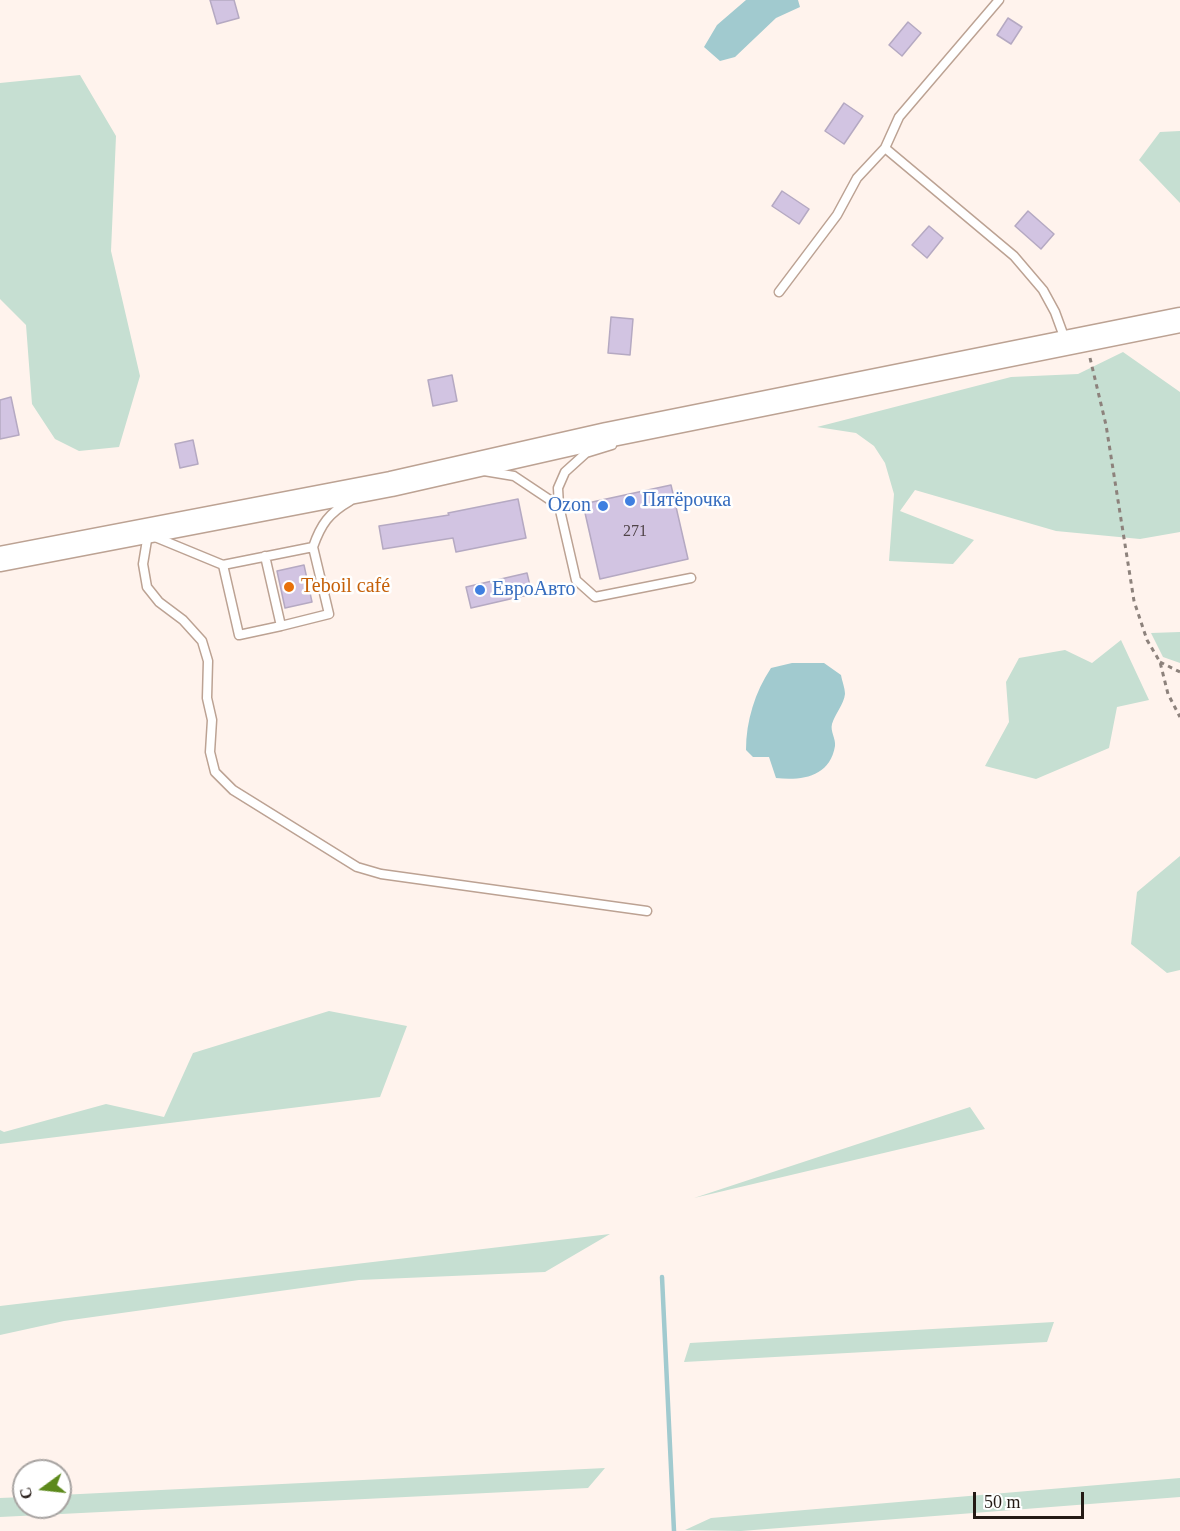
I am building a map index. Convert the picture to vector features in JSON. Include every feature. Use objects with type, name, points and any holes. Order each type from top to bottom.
[{"type":"main road","points":[[0,559],[391,484],[607,435],[1180,320]]},
{"type":"lane","points":[[780,291],[837,215],[857,178],[885,148],[899,117],[999,0]]},
{"type":"lane","points":[[885,148],[1014,256],[1043,290],[1075,340]]},
{"type":"lane","points":[[691,578],[595,597],[576,580],[559,506],[558,488],[565,472],[586,453],[719,412]]},
{"type":"lane","points":[[439,474],[477,470],[514,476],[559,506]]},
{"type":"lane","points":[[223,565],[239,635],[329,615],[313,547],[320,528],[336,508],[391,484]]},
{"type":"lane","points":[[122,535],[148,534],[223,565],[313,547]]},
{"type":"lane","points":[[148,534],[143,564],[147,587],[159,602],[183,620],[202,641],[208,661],[207,698],[212,720],[210,752],[215,772],[233,790],[357,867],[381,874],[647,911]]},
{"type":"lane","points":[[265,556],[281,626]]},
{"type":"path","points":[[1075,340],[1106,425],[1134,601],[1147,640],[1160,662],[1168,694],[1180,717]]},
{"type":"path","points":[[1160,662],[1180,672]]},
{"type":"green space","points":[[80,75],[116,136],[111,251],[140,376],[119,447],[79,451],[55,439],[32,404],[26,325],[0,299],[0,83]]},
{"type":"green space","points":[[1180,131],[1180,203],[1139,160],[1160,132]]},
{"type":"green space","points":[[1123,352],[1180,392],[1180,532],[1140,539],[1056,531],[915,490],[900,511],[974,540],[953,564],[889,561],[894,494],[885,463],[874,446],[856,433],[817,427],[1011,377],[1078,374]]},
{"type":"green space","points":[[1180,632],[1180,663],[1163,657],[1151,633]]},
{"type":"green space","points":[[1121,640],[1149,700],[1117,707],[1109,748],[1036,779],[985,766],[1009,722],[1006,682],[1019,658],[1065,650],[1092,663]]},
{"type":"green space","points":[[1180,856],[1180,970],[1167,973],[1131,944],[1137,892]]},
{"type":"green space","points":[[329,1011],[407,1026],[380,1097],[0,1144],[0,1130],[4,1132],[106,1104],[164,1117],[193,1053]]},
{"type":"green space","points":[[970,1107],[985,1129],[694,1198]]},
{"type":"green space","points":[[610,1234],[545,1272],[359,1280],[64,1321],[0,1335],[0,1306]]},
{"type":"green space","points":[[1054,1322],[1047,1342],[684,1362],[690,1343]]},
{"type":"green space","points":[[605,1468],[588,1488],[72,1513],[72,1494]]},
{"type":"green space","points":[[1180,1478],[1180,1497],[741,1531],[685,1530],[711,1518]]},
{"type":"green space","points":[[0,1498],[12,1498],[12,1516],[0,1517]]},
{"type":"water","points":[[746,0],[798,0],[800,7],[776,18],[735,57],[720,61],[704,47],[717,25]]},
{"type":"water","points":[[792,663],[824,663],[841,675],[845,694],[832,724],[835,746],[827,764],[813,775],[795,779],[776,778],[769,757],[753,757],[746,750],[748,728],[756,697],[771,668]]},
{"type":"building","points":[[210,0],[234,0],[239,18],[217,24]]},
{"type":"building","points":[[1008,18],[1022,27],[1011,44],[997,35]]},
{"type":"building","points":[[908,22],[921,33],[902,56],[889,45]]},
{"type":"building","points":[[844,103],[863,116],[844,144],[825,131]]},
{"type":"building","points":[[782,191],[809,209],[799,224],[772,206]]},
{"type":"building","points":[[1028,211],[1054,234],[1041,249],[1015,226]]},
{"type":"building","points":[[929,226],[943,238],[927,258],[912,245]]},
{"type":"building","points":[[611,317],[633,319],[630,355],[608,353]]},
{"type":"building","points":[[452,375],[457,401],[433,406],[428,380]]},
{"type":"building","points":[[11,397],[19,435],[0,439],[0,400]]},
{"type":"building","points":[[193,440],[198,464],[180,468],[175,444]]},
{"type":"building","points":[[671,485],[688,559],[600,579],[583,504]]},
{"type":"building","points":[[518,499],[526,538],[456,552],[453,538],[383,549],[379,526],[449,515],[448,513]]},
{"type":"building","points":[[304,565],[312,602],[285,608],[277,571]]},
{"type":"building","points":[[527,573],[532,594],[471,608],[466,587]]},
{"type":"waterway","points":[[662,1277],[674,1531]]},
{"type":"place","name":"Пятёрочка","points":[[630,501]]},
{"type":"place","name":"Ozon","points":[[603,506]]},
{"type":"place","name":"Teboil café","points":[[289,587]]},
{"type":"place","name":"ЕвроАвто","points":[[480,590]]}]
